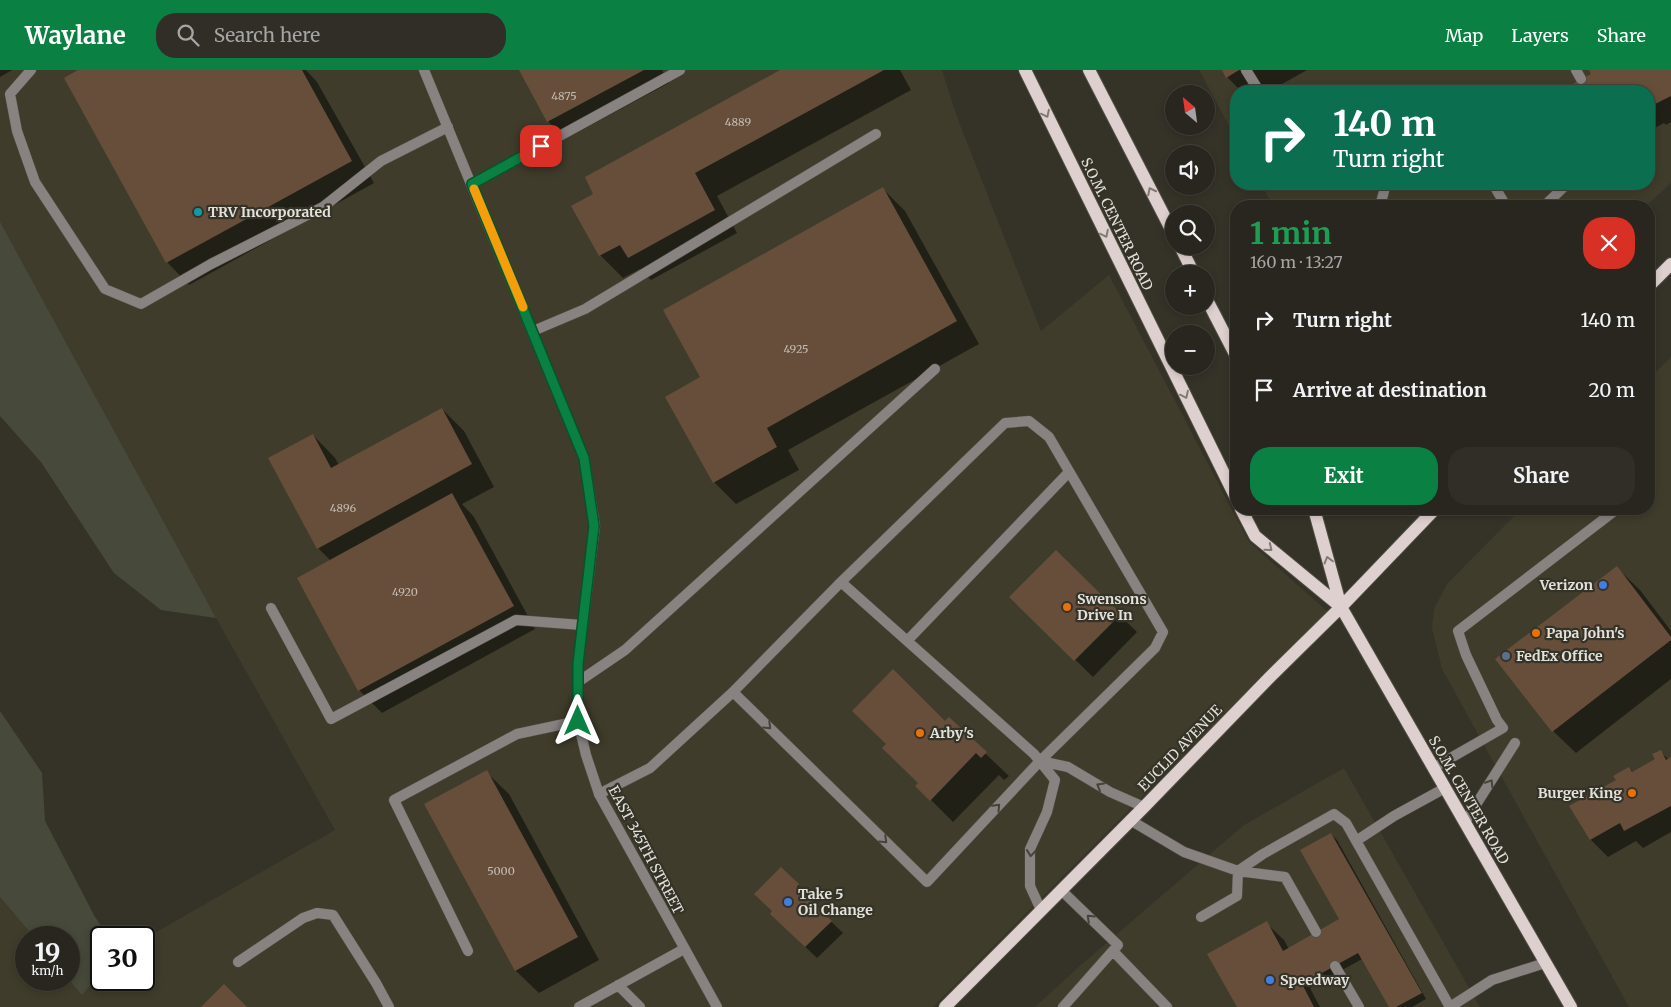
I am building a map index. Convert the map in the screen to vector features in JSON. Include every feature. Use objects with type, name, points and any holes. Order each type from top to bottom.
[{"type":"main road","name":"S.O.M. CENTER ROAD","points":[[1024,70],[1230,486]]},
{"type":"main road","points":[[1089,70],[1165,218]]},
{"type":"main road","points":[[1655,280],[1671,264]]},
{"type":"main road","points":[[1215,315],[1230,344]]},
{"type":"main road","name":"S.O.M. CENTER ROAD","points":[[1245,515],[1255,536],[1342,608]]},
{"type":"main road","name":"S.O.M. CENTER ROAD","points":[[1316,515],[1342,608],[1571,1007]]},
{"type":"main road","name":"EUCLID AVENUE","points":[[947,1006],[1264,684],[1342,608],[1429,515]]},
{"type":"street","points":[[31,70],[10,94],[16,131],[35,182],[105,289],[140,304],[212,264],[323,207],[381,161],[448,127]]},
{"type":"street","points":[[472,184],[680,70]]},
{"type":"street","points":[[1246,70],[1255,85]]},
{"type":"street","name":"EAST 345TH STREET","points":[[426,71],[584,458],[594,526],[578,664],[578,721],[586,755],[599,794],[717,1007]]},
{"type":"street","points":[[533,331],[585,309],[876,134]]},
{"type":"street","points":[[1497,190],[1502,200]]},
{"type":"street","points":[[1550,200],[1561,190]]},
{"type":"street","points":[[1498,200],[1499,194]]},
{"type":"street","points":[[578,682],[625,650],[936,369]]},
{"type":"street","points":[[599,794],[650,768],[733,692],[841,582],[1005,422],[1029,421],[1049,437],[1163,632],[1155,648],[1037,758],[928,882],[733,692]]},
{"type":"street","points":[[907,641],[1069,472]]},
{"type":"street","points":[[1434,768],[1503,728],[1497,720],[1466,654],[1458,631],[1608,515]]},
{"type":"street","points":[[841,582],[1037,758],[1055,780],[1047,812],[1030,848],[1030,886],[1041,910]]},
{"type":"street","points":[[271,608],[331,719],[516,620],[582,625]]},
{"type":"street","points":[[468,951],[394,800],[517,734],[578,721]]},
{"type":"street","points":[[1465,822],[1515,743]]},
{"type":"street","points":[[1037,758],[1068,767],[1110,792],[1144,807]]},
{"type":"street","points":[[1356,841],[1394,816],[1445,788]]},
{"type":"street","points":[[1238,871],[1263,854],[1334,814],[1346,823],[1450,1007],[1492,980],[1545,962]]},
{"type":"street","points":[[1130,820],[1184,852],[1238,871],[1285,877],[1316,932]]},
{"type":"street","points":[[1201,917],[1236,896],[1238,871]]},
{"type":"street","points":[[1061,890],[1116,948],[1167,1007]]},
{"type":"street","points":[[238,962],[304,918],[317,914],[333,915],[389,1007]]},
{"type":"street","points":[[1063,1007],[1116,948]]},
{"type":"street","points":[[579,1007],[684,949]]},
{"type":"street","points":[[1335,966],[1359,1007]]},
{"type":"street","points":[[618,985],[640,1007]]},
{"type":"shaded area","points":[[0,70],[942,70],[957,117],[1041,331],[1109,275],[1230,506],[1230,515],[1235,515],[1249,542],[1327,611],[933,1007],[0,1007],[0,897],[25,926],[15,926],[15,991],[79,991],[82,995],[90,986],[90,991],[155,991],[155,933],[335,830],[169,534],[0,224]]},
{"type":"shaded area","points":[[1199,70],[1671,70],[1671,183],[1653,200],[1270,200],[1264,190],[1655,190],[1655,85],[1230,85],[1230,128],[1215,100],[1215,85],[1207,85]]},
{"type":"shaded area","points":[[1671,357],[1671,1007],[1629,1007],[1442,669],[1432,628],[1434,609],[1447,584],[1515,515],[1655,515],[1655,373]]},
{"type":"shaded area","points":[[1344,768],[1480,1007],[1035,1007],[1244,825]]},
{"type":"green space","points":[[0,222],[216,618],[161,610],[114,573],[41,462],[0,416]]},
{"type":"green space","points":[[0,711],[42,773],[45,821],[101,926],[90,926],[90,986],[82,995],[79,991],[80,926],[25,926],[0,897]]},
{"type":"building","name":"TRV Incorporated","points":[[78,70],[302,70],[352,161],[166,263],[64,78]]},
{"type":"building","points":[[519,70],[644,70],[547,122]]},
{"type":"building","points":[[780,70],[884,70],[695,173],[715,210],[628,258],[620,245],[599,256],[571,206],[593,194],[585,177]]},
{"type":"building","points":[[1222,70],[1239,70],[1226,78]]},
{"type":"building","points":[[1589,70],[1671,70],[1671,96],[1655,104],[1655,85],[1571,85],[1591,74]]},
{"type":"building","points":[[883,187],[957,321],[767,428],[777,447],[713,483],[665,397],[700,377],[663,310]]},
{"type":"building","points":[[442,408],[472,464],[317,549],[268,458],[313,434],[331,468]]},
{"type":"building","points":[[452,493],[514,606],[358,691],[297,578]]},
{"type":"building","name":"Swensons Drive In","points":[[1056,550],[1121,614],[1074,661],[1009,597]]},
{"type":"building","points":[[1617,566],[1671,637],[1671,640],[1552,732],[1495,659]]},
{"type":"building","name":"Arby's","points":[[893,669],[945,721],[949,717],[987,752],[981,758],[976,753],[930,801],[915,786],[918,783],[882,748],[886,744],[852,711]]},
{"type":"building","name":"Burger King","points":[[1661,750],[1666,760],[1671,757],[1671,806],[1624,831],[1620,823],[1590,840],[1569,806],[1616,780],[1613,776],[1629,767],[1632,772],[1655,759],[1652,754]]},
{"type":"building","points":[[487,770],[578,937],[515,971],[424,804]]},
{"type":"building","name":"Speedway","points":[[1331,833],[1422,993],[1396,1007],[1389,1007],[1358,953],[1302,984],[1314,1007],[1237,1007],[1207,954],[1267,921],[1283,951],[1339,919],[1300,850]]},
{"type":"building","name":"Take 5 Oil Change","points":[[781,867],[799,884],[797,887],[832,921],[805,947],[770,914],[772,911],[754,894]]},
{"type":"building","points":[[224,984],[247,1007],[201,1007]]},
{"type":"slow traffic","points":[[474,189],[523,307]]},
{"type":"place","name":"TRV Incorporated","points":[[198,212]]},
{"type":"place","name":"Verizon","points":[[1603,585]]},
{"type":"place","name":"Swensons Drive In","points":[[1067,607]]},
{"type":"place","name":"Papa John's","points":[[1536,633]]},
{"type":"place","name":"FedEx Office","points":[[1506,656]]},
{"type":"place","name":"Arby's","points":[[920,733]]},
{"type":"place","name":"Burger King","points":[[1632,793]]},
{"type":"place","name":"Take 5 Oil Change","points":[[788,902]]},
{"type":"place","name":"Speedway","points":[[1270,980]]},
{"type":"route","points":[[541,146],[472,184],[584,458],[594,526],[578,664],[578,721]]}]
